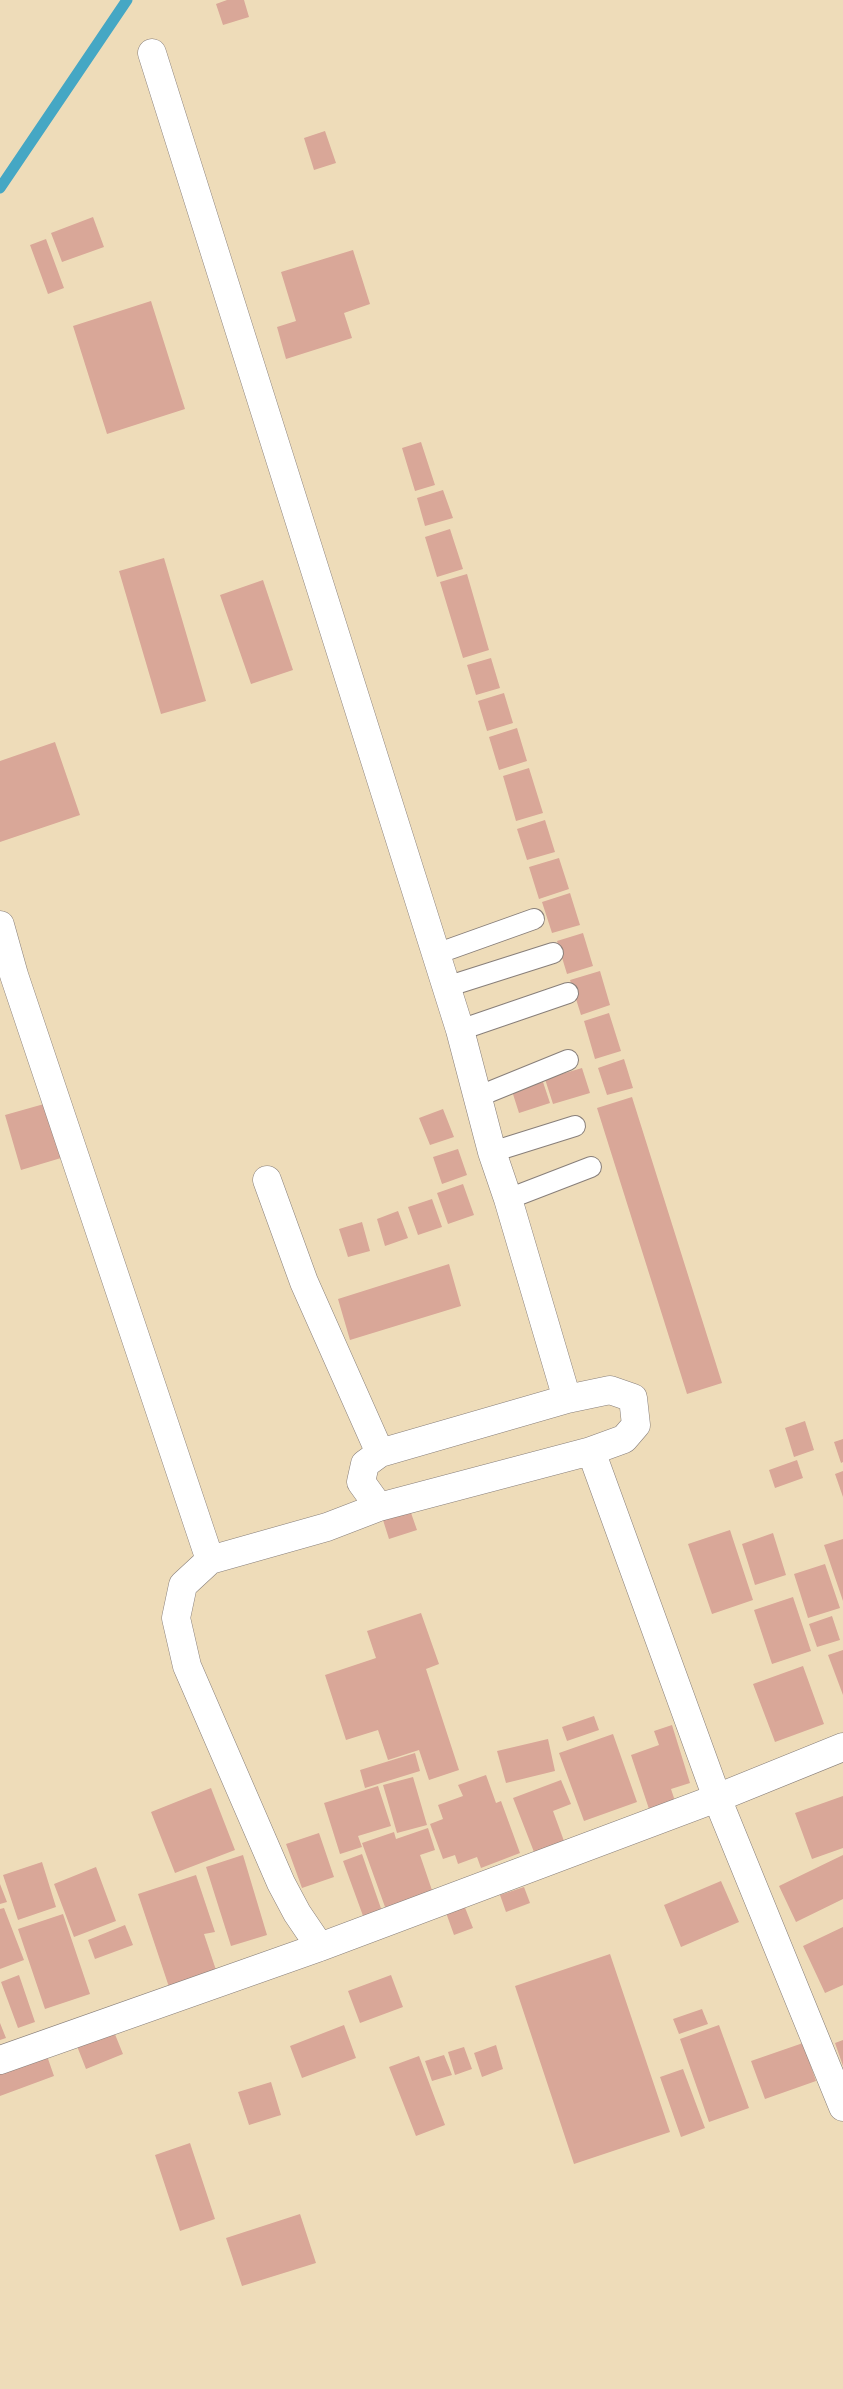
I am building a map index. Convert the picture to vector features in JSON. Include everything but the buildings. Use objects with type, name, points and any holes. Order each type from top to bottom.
[{"type":"street","points":[[152,53],[460,1030],[492,1152],[508,1199],[567,1399]]},
{"type":"street","points":[[0,925],[17,984],[210,1560]]},
{"type":"street","points":[[267,1180],[304,1282],[380,1453]]},
{"type":"street","points":[[320,1947],[296,1913],[281,1883],[187,1666],[176,1618],[183,1586],[210,1560],[327,1527],[379,1507],[591,1451],[624,1438],[636,1425],[633,1398],[610,1390],[567,1399],[380,1453],[365,1464],[361,1482],[379,1507]]},
{"type":"street","points":[[591,1451],[717,1798],[843,2107]]},
{"type":"street","points":[[0,2060],[320,1947],[717,1798],[843,1747]]},
{"type":"lane","points":[[436,954],[534,919]]},
{"type":"lane","points":[[446,987],[552,953]]},
{"type":"lane","points":[[460,1030],[568,993]]},
{"type":"lane","points":[[477,1097],[568,1060]]},
{"type":"lane","points":[[492,1152],[575,1126]]},
{"type":"lane","points":[[508,1199],[592,1167]]},
{"type":"waterway","points":[[0,188],[127,0]]}]
